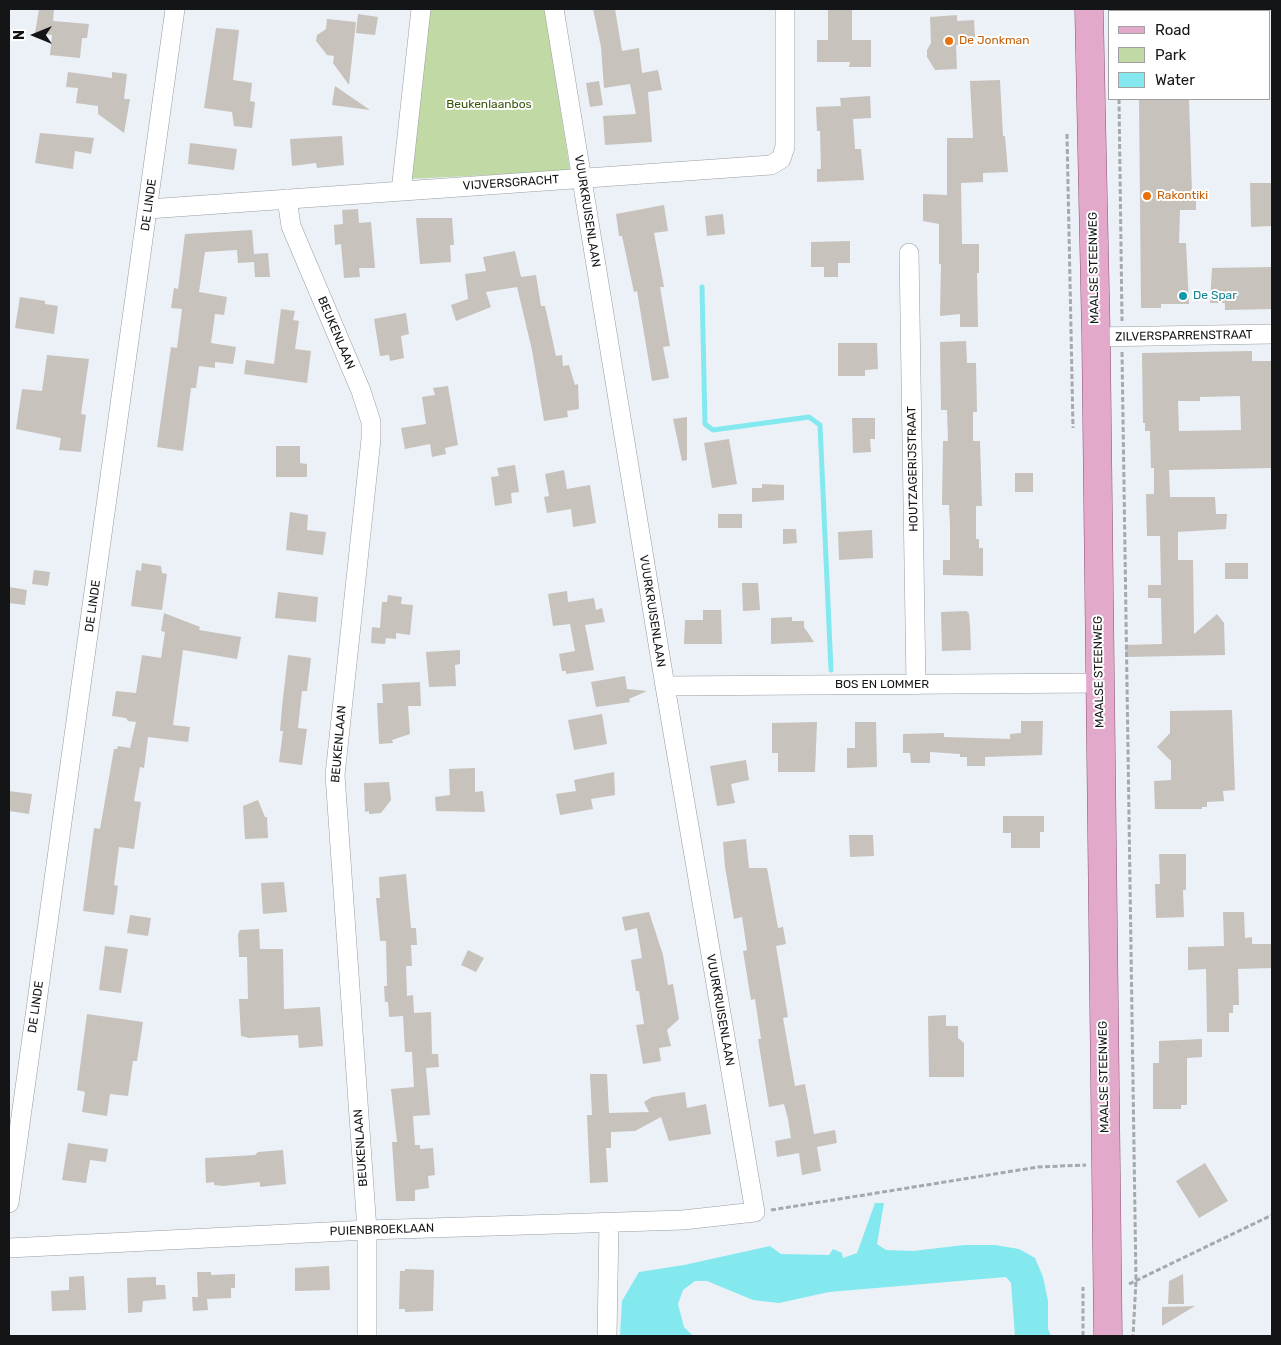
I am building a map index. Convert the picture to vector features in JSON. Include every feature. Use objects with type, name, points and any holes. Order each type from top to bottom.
[{"type":"main road","name":"MAALSE STEENWEG","points":[[1089,9],[1109,337],[1099,683],[1108,1336]]},
{"type":"street","name":"DE LINDE","points":[[9,1203],[175,9]]},
{"type":"street","points":[[400,191],[421,9]]},
{"type":"street","name":"VUURKRUISENLAAN","points":[[554,9],[665,686],[755,1212]]},
{"type":"street","name":"VIJVERSGRACHT","points":[[148,209],[771,165],[781,159],[785,147],[785,9]]},
{"type":"street","name":"BEUKENLAAN","points":[[287,199],[291,226],[361,391],[371,422],[371,439],[335,775],[367,1230],[367,1336]]},
{"type":"street","name":"HOUTZAGERIJSTRAAT","points":[[910,253],[916,685]]},
{"type":"street","name":"ZILVERSPARRENSTRAAT","points":[[1109,337],[1272,334]]},
{"type":"street","name":"BOS EN LOMMER","points":[[665,686],[1099,683]]},
{"type":"street","name":"PUIENBROEKLAAN","points":[[9,1248],[367,1230],[683,1220],[755,1212]]},
{"type":"street","points":[[607,1336],[609,1223]]},
{"type":"path","points":[[1119,100],[1109,337],[1136,1282],[1133,1336]]},
{"type":"path","points":[[755,1212],[1038,1167],[1106,1164]]},
{"type":"path","points":[[1107,1290],[1136,1282],[1272,1215]]},
{"type":"green space","name":"Beukenlaanbos","points":[[430,9],[545,9],[570,171],[409,179]]},
{"type":"water","points":[[875,1203],[884,1203],[877,1244],[886,1250],[913,1251],[964,1245],[995,1245],[1019,1249],[1035,1258],[1043,1277],[1048,1301],[1048,1329],[1051,1336],[1015,1336],[1011,1283],[1006,1277],[829,1292],[779,1303],[753,1300],[707,1281],[695,1281],[683,1290],[678,1304],[684,1327],[693,1336],[620,1336],[622,1301],[639,1272],[684,1265],[770,1246],[781,1254],[829,1255],[833,1249],[842,1253],[843,1258],[857,1253]]},
{"type":"building","points":[[39,9],[54,9],[53,21],[89,24],[87,38],[82,38],[80,58],[50,55],[52,35],[35,33]]},
{"type":"building","points":[[593,9],[615,9],[622,51],[639,48],[642,73],[658,70],[662,90],[648,92],[652,142],[605,145],[603,116],[636,114],[630,84],[604,88],[601,47]]},
{"type":"building","points":[[828,9],[852,9],[852,40],[871,40],[871,67],[849,67],[850,62],[817,62],[817,40],[828,40]]},
{"type":"building","points":[[358,14],[378,17],[375,35],[356,33]]},
{"type":"building","name":"De Jonkman","points":[[957,15],[957,21],[974,20],[975,37],[963,38],[964,45],[956,45],[957,69],[935,70],[927,57],[927,50],[931,43],[930,17]]},
{"type":"building","points":[[327,19],[356,22],[349,85],[333,63],[334,56],[327,55],[316,41],[317,35],[326,29]]},
{"type":"building","points":[[216,28],[239,30],[233,80],[252,83],[250,101],[255,102],[252,128],[234,126],[232,112],[204,108]]},
{"type":"building","points":[[68,72],[112,78],[112,72],[127,74],[124,99],[130,99],[124,133],[98,114],[98,106],[76,103],[78,88],[66,87]]},
{"type":"building","points":[[1000,80],[1003,136],[1005,136],[1008,172],[983,173],[983,182],[961,183],[962,244],[979,244],[979,273],[977,273],[978,327],[960,327],[960,314],[940,316],[941,264],[939,264],[939,224],[923,221],[923,194],[947,195],[947,138],[973,138],[970,81]]},
{"type":"building","points":[[599,81],[603,105],[590,107],[586,83]]},
{"type":"building","points":[[335,86],[370,110],[332,105]]},
{"type":"building","points":[[870,96],[871,118],[853,119],[855,149],[861,149],[864,180],[817,182],[817,169],[821,169],[820,131],[817,131],[816,107],[841,106],[840,98]]},
{"type":"building","points":[[1139,100],[1189,100],[1192,193],[1196,193],[1196,210],[1180,210],[1179,243],[1186,243],[1189,304],[1161,304],[1161,308],[1141,308]]},
{"type":"building","points":[[40,133],[94,138],[91,154],[75,151],[73,169],[35,163]]},
{"type":"building","points":[[342,136],[344,165],[317,168],[316,163],[292,166],[290,139]]},
{"type":"building","points":[[190,143],[237,149],[234,170],[188,164]]},
{"type":"building","points":[[1250,183],[1271,183],[1272,226],[1251,227]]},
{"type":"building","points":[[664,205],[668,231],[654,233],[664,287],[660,287],[670,346],[663,347],[669,378],[652,381],[637,291],[634,292],[622,236],[619,236],[616,214]]},
{"type":"building","points":[[358,209],[359,223],[371,222],[375,268],[359,268],[360,277],[344,278],[341,244],[335,245],[334,225],[343,224],[342,210]]},
{"type":"building","points":[[723,214],[725,234],[707,236],[705,216]]},
{"type":"building","points":[[416,218],[452,218],[454,245],[450,245],[451,262],[420,264]]},
{"type":"building","points":[[252,230],[254,254],[268,253],[270,277],[255,277],[254,262],[238,263],[237,250],[205,252],[199,292],[227,297],[224,315],[215,314],[211,343],[236,347],[233,364],[215,362],[215,368],[199,366],[196,388],[191,388],[183,451],[157,447],[171,347],[177,348],[182,309],[171,308],[174,288],[178,289],[185,234]]},
{"type":"building","points":[[850,241],[850,263],[838,263],[838,277],[824,277],[824,267],[811,267],[811,242]]},
{"type":"building","points":[[515,251],[521,277],[536,275],[541,306],[545,306],[556,356],[562,355],[563,366],[569,365],[575,385],[578,384],[579,409],[567,411],[568,417],[544,421],[532,350],[517,287],[486,292],[491,307],[456,321],[451,305],[468,299],[465,274],[486,271],[483,257]]},
{"type":"building","points":[[1272,267],[1272,309],[1225,310],[1225,303],[1210,303],[1212,268]]},
{"type":"building","points":[[20,297],[45,301],[45,304],[58,306],[54,334],[15,328]]},
{"type":"building","points":[[281,309],[295,311],[293,320],[299,321],[295,349],[311,351],[307,383],[244,374],[246,360],[274,364]]},
{"type":"building","points":[[406,313],[409,334],[401,336],[404,358],[390,361],[389,355],[380,356],[374,319]]},
{"type":"building","points":[[966,341],[967,363],[976,363],[977,412],[973,412],[973,441],[980,441],[982,506],[976,506],[976,539],[979,539],[979,548],[983,548],[983,576],[943,575],[943,560],[950,560],[950,525],[949,505],[942,505],[943,441],[948,441],[947,410],[941,410],[940,342]]},
{"type":"building","points":[[838,343],[877,343],[878,369],[865,370],[865,376],[838,376]]},
{"type":"building","points":[[1252,351],[1252,361],[1272,361],[1272,468],[1169,470],[1170,497],[1215,497],[1216,514],[1227,514],[1226,529],[1178,532],[1178,560],[1193,560],[1194,634],[1217,614],[1224,623],[1225,655],[1126,657],[1125,645],[1162,644],[1161,598],[1148,598],[1148,585],[1161,585],[1160,536],[1147,536],[1146,494],[1154,494],[1154,468],[1151,468],[1150,431],[1145,431],[1145,423],[1143,423],[1142,353]],"holes":[[[1240,396],[1241,430],[1179,431],[1178,401],[1200,401],[1200,397]]]},
{"type":"building","points":[[47,355],[89,359],[81,414],[86,415],[81,452],[59,450],[61,438],[16,429],[22,389],[42,391]]},
{"type":"building","points":[[448,386],[458,445],[445,448],[446,454],[432,457],[430,444],[405,449],[401,428],[426,424],[422,397],[435,395],[433,388]]},
{"type":"building","points":[[687,417],[687,460],[682,461],[673,419]]},
{"type":"building","points":[[852,418],[875,418],[875,439],[870,439],[871,452],[853,453]]},
{"type":"building","points":[[729,439],[737,484],[712,488],[704,443]]},
{"type":"building","points":[[276,446],[300,446],[300,463],[307,464],[307,477],[276,477]]},
{"type":"building","points":[[515,465],[519,492],[511,493],[512,503],[495,506],[491,477],[499,476],[497,468]]},
{"type":"building","points":[[564,470],[567,489],[590,485],[596,523],[573,527],[571,509],[547,513],[544,497],[549,496],[545,474]]},
{"type":"building","points":[[1015,473],[1033,473],[1033,492],[1015,492]]},
{"type":"building","points":[[762,484],[784,485],[784,500],[752,502],[752,488],[762,488]]},
{"type":"building","points":[[290,512],[308,515],[307,530],[326,532],[323,555],[286,550]]},
{"type":"building","points":[[718,514],[742,514],[742,528],[718,528]]},
{"type":"building","points":[[783,529],[796,529],[797,543],[783,544]]},
{"type":"building","points":[[872,530],[873,558],[839,560],[838,532]]},
{"type":"building","points":[[142,563],[161,566],[162,573],[167,574],[162,610],[131,606],[136,570],[141,571]]},
{"type":"building","points":[[1225,563],[1248,563],[1248,579],[1225,579]]},
{"type":"building","points":[[34,570],[50,572],[48,586],[32,584]]},
{"type":"building","points":[[742,583],[758,583],[760,610],[743,611]]},
{"type":"building","points":[[9,587],[27,590],[25,605],[9,603]]},
{"type":"building","points":[[567,591],[568,602],[594,598],[596,610],[602,608],[605,622],[585,625],[594,670],[566,674],[566,671],[562,671],[559,654],[575,651],[570,624],[553,626],[548,594]]},
{"type":"building","points":[[278,592],[318,597],[316,622],[275,618]]},
{"type":"building","points":[[388,595],[402,597],[401,604],[413,605],[410,635],[396,633],[396,639],[386,638],[385,644],[371,643],[372,627],[380,628],[382,602],[387,602]]},
{"type":"building","points":[[703,610],[721,610],[722,644],[684,644],[685,620],[703,620]]},
{"type":"building","points":[[966,611],[969,613],[971,650],[942,651],[941,612]]},
{"type":"building","points":[[164,613],[200,627],[199,630],[241,637],[237,659],[183,650],[173,725],[190,727],[188,742],[148,737],[144,768],[140,767],[134,801],[141,802],[134,849],[119,847],[114,885],[118,886],[114,915],[83,911],[94,828],[100,829],[114,749],[117,749],[118,746],[130,748],[136,722],[112,716],[116,691],[136,693],[142,655],[161,658],[165,632],[161,631]]},
{"type":"building","points":[[792,617],[792,621],[804,621],[804,627],[814,642],[771,644],[771,618]]},
{"type":"building","points":[[460,650],[460,664],[455,665],[456,686],[429,687],[426,652]]},
{"type":"building","points":[[288,655],[311,658],[307,691],[302,691],[298,728],[307,729],[302,765],[279,762],[283,731],[280,731],[282,707]]},
{"type":"building","points":[[625,676],[627,689],[647,691],[629,699],[630,702],[596,707],[591,682]]},
{"type":"building","points":[[420,682],[421,706],[408,706],[410,734],[392,740],[393,743],[379,744],[377,703],[383,703],[382,684]]},
{"type":"building","points":[[1232,710],[1235,790],[1223,791],[1224,801],[1207,802],[1207,807],[1202,807],[1202,809],[1155,809],[1154,781],[1171,780],[1171,761],[1157,747],[1170,733],[1170,711]]},
{"type":"building","points":[[602,714],[607,744],[574,750],[568,720]]},
{"type":"building","points":[[1021,721],[1043,721],[1042,755],[985,757],[985,766],[967,766],[967,757],[960,757],[960,754],[930,752],[930,763],[911,763],[910,753],[903,753],[903,734],[944,733],[944,737],[1010,739],[1010,734],[1021,733]]},
{"type":"building","points":[[817,722],[815,772],[778,772],[778,753],[772,753],[772,723]]},
{"type":"building","points":[[855,722],[876,722],[877,767],[847,768],[847,748],[855,748]]},
{"type":"building","points":[[746,760],[749,780],[731,784],[735,803],[717,806],[710,766]]},
{"type":"building","points":[[475,768],[475,792],[483,791],[485,812],[436,811],[435,797],[450,795],[449,769]]},
{"type":"building","points":[[614,772],[615,795],[591,799],[593,809],[560,815],[556,794],[576,791],[574,780]]},
{"type":"building","points":[[389,782],[391,800],[381,813],[369,814],[369,811],[365,812],[364,783]]},
{"type":"building","points":[[9,791],[32,794],[29,814],[9,811]]},
{"type":"building","points":[[258,800],[265,817],[267,817],[268,838],[245,839],[243,806]]},
{"type":"building","points":[[1003,816],[1044,816],[1044,832],[1040,832],[1040,848],[1011,848],[1011,833],[1003,833]]},
{"type":"building","points":[[849,835],[873,835],[874,856],[850,857]]},
{"type":"building","points":[[746,839],[749,868],[767,868],[778,928],[783,927],[786,944],[776,946],[788,1017],[783,1018],[795,1086],[805,1084],[814,1134],[835,1130],[837,1143],[817,1147],[821,1171],[802,1175],[799,1153],[777,1157],[775,1141],[791,1138],[788,1119],[784,1104],[769,1107],[758,1039],[761,1039],[755,999],[751,1000],[743,951],[747,950],[742,917],[734,919],[725,867],[723,842]]},
{"type":"building","points":[[1159,854],[1186,854],[1186,890],[1183,890],[1184,917],[1156,918],[1155,884],[1160,884]]},
{"type":"building","points":[[406,874],[411,928],[416,928],[417,945],[411,945],[412,966],[406,966],[407,996],[413,995],[414,1013],[431,1012],[432,1054],[438,1054],[439,1067],[426,1068],[430,1115],[413,1116],[415,1145],[420,1145],[420,1149],[433,1148],[435,1175],[428,1176],[429,1188],[415,1190],[415,1201],[396,1201],[392,1142],[397,1142],[391,1089],[414,1087],[412,1052],[405,1052],[403,1016],[389,1017],[388,1002],[385,1002],[384,986],[387,986],[386,941],[380,941],[376,898],[380,898],[379,877]]},
{"type":"building","points":[[284,882],[287,912],[263,914],[261,883]]},
{"type":"building","points":[[649,912],[663,955],[668,985],[673,984],[679,1019],[667,1030],[671,1046],[659,1048],[661,1061],[643,1064],[636,1025],[644,1024],[639,991],[636,991],[631,960],[642,958],[637,928],[625,931],[622,917]]},
{"type":"building","points":[[1223,912],[1244,912],[1245,938],[1252,937],[1252,944],[1272,944],[1272,968],[1238,969],[1239,1005],[1233,1005],[1233,1013],[1229,1013],[1229,1032],[1207,1032],[1206,969],[1188,970],[1188,947],[1224,946]]},
{"type":"building","points":[[130,915],[151,918],[148,936],[127,933]]},
{"type":"building","points":[[259,929],[260,949],[283,949],[284,1009],[320,1007],[323,1046],[299,1048],[298,1035],[249,1038],[241,1036],[239,999],[248,999],[247,957],[239,957],[238,934],[240,930]]},
{"type":"building","points":[[105,946],[128,949],[121,993],[99,990]]},
{"type":"building","points":[[468,950],[484,958],[476,972],[461,965]]},
{"type":"building","points":[[87,1014],[143,1022],[137,1061],[133,1061],[128,1096],[110,1094],[107,1116],[82,1112],[85,1092],[77,1090]]},
{"type":"building","points":[[946,1015],[946,1026],[958,1026],[958,1038],[964,1043],[964,1077],[929,1077],[928,1016]]},
{"type":"building","points":[[1202,1039],[1202,1057],[1187,1058],[1187,1105],[1181,1105],[1181,1109],[1153,1109],[1153,1063],[1159,1063],[1159,1041]]},
{"type":"building","points":[[590,1074],[607,1074],[609,1113],[649,1112],[644,1102],[652,1097],[685,1092],[687,1108],[706,1104],[711,1134],[669,1141],[661,1117],[635,1131],[611,1132],[611,1148],[606,1148],[608,1182],[590,1183],[587,1115],[592,1115]]},
{"type":"building","points":[[68,1143],[108,1149],[106,1162],[90,1160],[86,1183],[62,1180]]},
{"type":"building","points":[[283,1150],[286,1184],[260,1187],[260,1182],[223,1186],[214,1185],[214,1182],[206,1183],[205,1158],[255,1155],[258,1152]]},
{"type":"building","points":[[1205,1163],[1228,1201],[1199,1218],[1176,1181]]},
{"type":"building","points":[[329,1266],[330,1290],[295,1291],[295,1268]]},
{"type":"building","points":[[405,1269],[434,1270],[433,1311],[405,1312],[405,1309],[399,1309],[400,1271],[405,1271]]},
{"type":"building","points":[[197,1272],[211,1272],[211,1275],[235,1274],[235,1288],[231,1288],[231,1298],[207,1299],[208,1310],[193,1311],[192,1297],[198,1297]]},
{"type":"building","points":[[1183,1274],[1184,1304],[1168,1304],[1169,1281]]},
{"type":"building","points":[[84,1276],[86,1310],[52,1311],[51,1291],[69,1290],[69,1277]]},
{"type":"building","points":[[156,1277],[156,1285],[165,1285],[166,1299],[143,1301],[142,1312],[128,1313],[127,1278]]},
{"type":"building","points":[[1195,1306],[1162,1326],[1162,1307]]},
{"type":"waterway","points":[[702,287],[705,424],[713,430],[809,417],[820,425],[831,670]]},
{"type":"place","name":"De Jonkman","points":[[949,41]]},
{"type":"place","name":"Rakontiki","points":[[1147,196]]},
{"type":"place","name":"De Spar","points":[[1183,296]]}]
